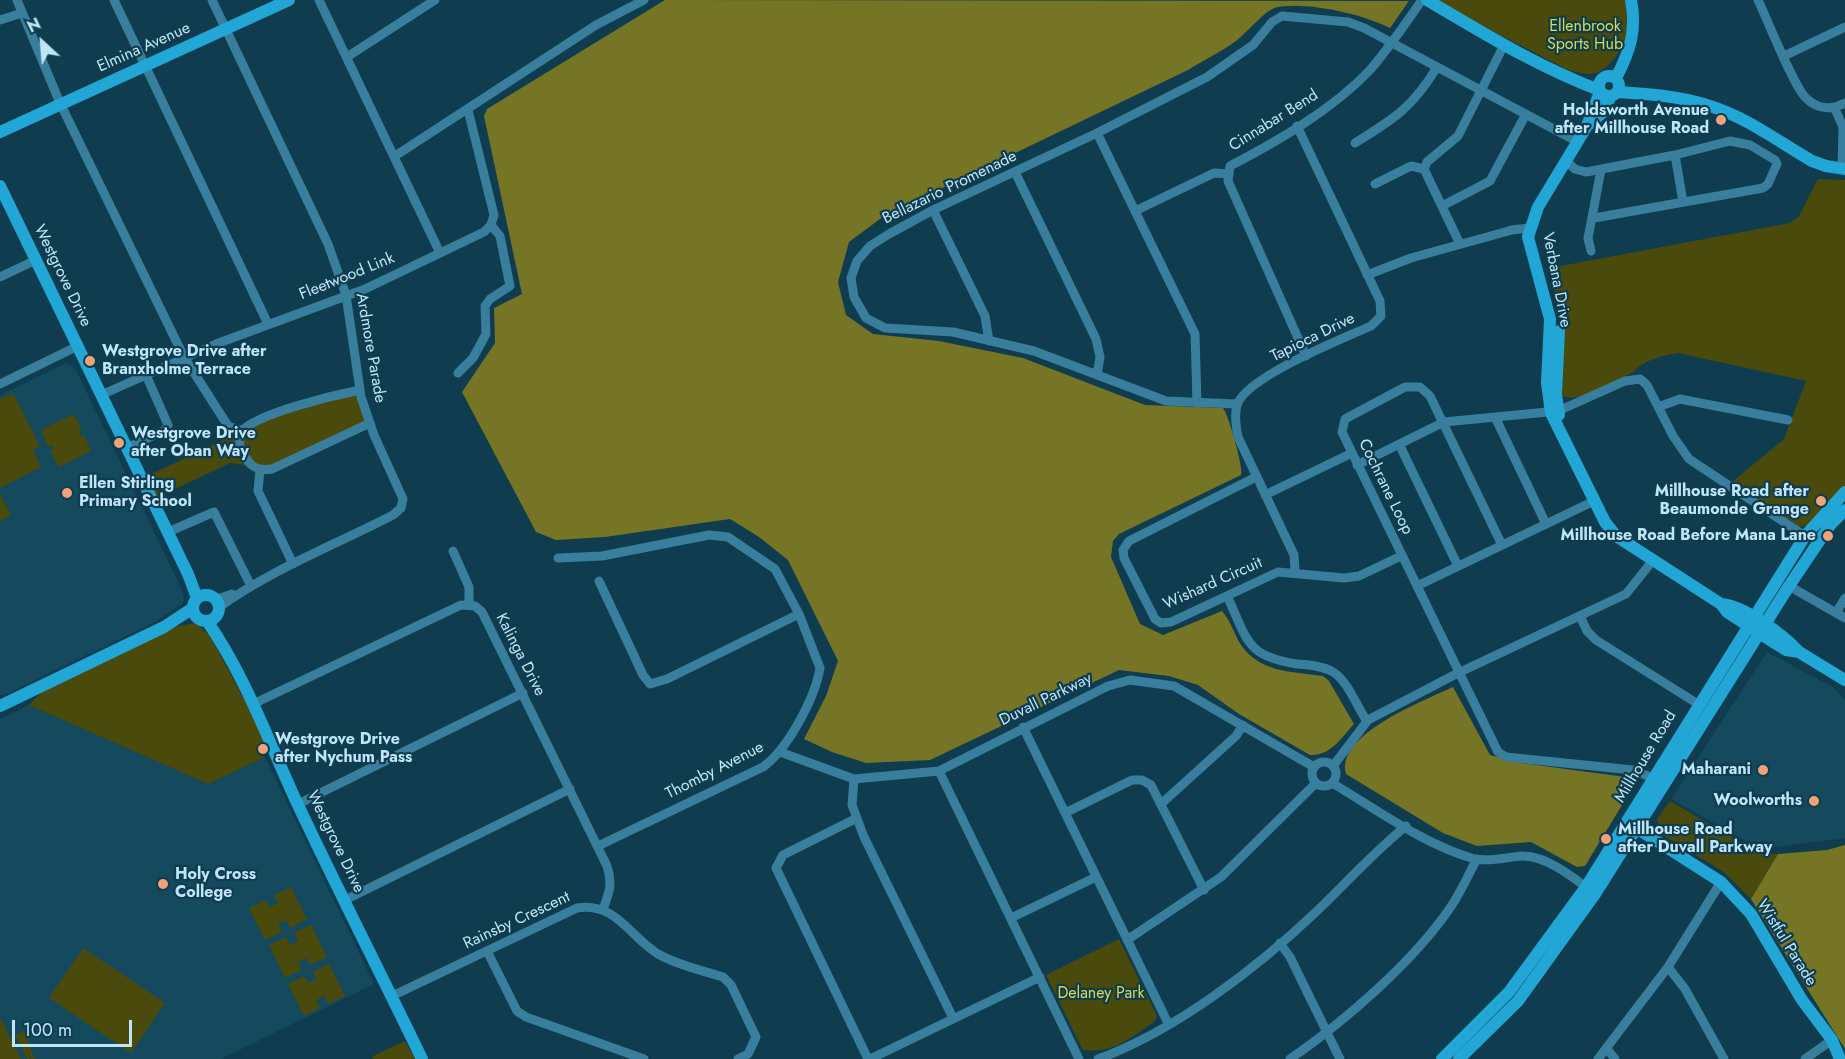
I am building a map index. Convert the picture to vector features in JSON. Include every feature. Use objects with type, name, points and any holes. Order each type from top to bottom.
[{"type":"street","points":[[17,0],[60,103],[184,357],[228,426],[242,431]]},
{"type":"street","points":[[114,0],[143,66],[268,324]]},
{"type":"street","name":"Ardmore Parade","points":[[206,608],[393,515],[401,508],[403,499],[370,423],[360,390],[346,295],[328,244],[212,0]]},
{"type":"street","name":"Elmina Avenue","points":[[4,128],[289,0]]},
{"type":"street","points":[[319,0],[440,253]]},
{"type":"street","points":[[347,57],[435,0]]},
{"type":"street","points":[[395,156],[596,25],[644,0]]},
{"type":"street","name":"Cinnabar Bend","points":[[1306,356],[1228,181],[1230,166],[1334,101],[1368,72],[1393,43],[1422,0]]},
{"type":"street","points":[[1427,0],[1504,45],[1574,80],[1711,106],[1733,115],[1812,161],[1844,168],[1843,126],[1834,109]]},
{"type":"street","name":"Verbana Drive","points":[[1631,0],[1635,21],[1630,50],[1609,85],[1601,114],[1587,126],[1538,207],[1531,225],[1559,324],[1554,412],[1594,501],[1616,536],[1721,604],[1727,612],[1789,641],[1799,652],[1845,680]]},
{"type":"street","points":[[1758,0],[1806,98],[1814,104],[1834,109],[1845,103]]},
{"type":"street","points":[[0,20],[22,13]]},
{"type":"street","name":"Bellazario Promenade","points":[[1237,405],[1166,401],[1034,351],[953,332],[885,328],[866,318],[854,297],[851,278],[856,261],[870,246],[933,210],[1097,133],[1207,77],[1253,45],[1272,22],[1282,16],[1348,22],[1393,43],[1578,142]]},
{"type":"street","points":[[1785,56],[1845,27]]},
{"type":"street","points":[[1460,244],[1424,169],[1427,162],[1458,136],[1504,45]]},
{"type":"street","points":[[1355,143],[1398,117],[1422,92],[1437,67]]},
{"type":"street","points":[[458,373],[472,358],[486,334],[485,306],[490,299],[510,286],[500,236],[491,225],[494,215],[468,110]]},
{"type":"street","points":[[1442,206],[1490,181],[1526,114]]},
{"type":"street","name":"Tapioca Drive","points":[[1237,405],[1243,394],[1260,380],[1371,326],[1381,316],[1380,301],[1297,126]]},
{"type":"street","points":[[1097,133],[1195,334],[1197,402]]},
{"type":"street","points":[[1567,162],[1575,169],[1586,172],[1675,155],[1730,141],[1750,145],[1775,160],[1777,169],[1768,184],[1594,218]]},
{"type":"street","points":[[1675,155],[1683,202]]},
{"type":"street","points":[[1375,184],[1411,166],[1424,169]]},
{"type":"street","points":[[1591,251],[1588,238],[1594,218],[1600,170]]},
{"type":"street","points":[[1015,172],[1096,339],[1100,357],[1097,375]]},
{"type":"street","points":[[1135,211],[1214,173],[1229,174]]},
{"type":"street","name":"Westgrove Drive","points":[[0,186],[253,704],[298,804],[422,1059]]},
{"type":"street","points":[[933,210],[985,316],[989,341]]},
{"type":"street","name":"Fleetwood Link","points":[[102,396],[184,357],[365,289],[484,232],[491,225]]},
{"type":"street","points":[[1367,275],[1411,258],[1531,225]]},
{"type":"street","points":[[0,277],[36,260]]},
{"type":"street","points":[[0,384],[78,346]]},
{"type":"street","points":[[127,448],[165,430],[168,425],[146,375]]},
{"type":"street","points":[[1357,465],[1444,422],[1554,412],[1625,381],[1640,379],[1647,385],[1673,436],[1689,459],[1805,536]]},
{"type":"street","name":"Cochrane Loop","points":[[1502,544],[1444,422],[1426,390],[1413,386],[1405,387],[1346,419],[1342,432],[1357,465],[1498,752],[1506,757],[1633,770],[1653,778]]},
{"type":"street","points":[[360,390],[303,405],[255,422],[242,431],[239,445],[246,460],[253,468],[260,470],[272,468],[370,423]]},
{"type":"street","points":[[1658,407],[1680,399],[1788,420]]},
{"type":"street","points":[[1237,405],[1238,437],[1294,555],[1295,572]]},
{"type":"street","points":[[1496,419],[1546,524]]},
{"type":"street","points":[[1399,444],[1458,566]]},
{"type":"street","points":[[1266,495],[1352,453]]},
{"type":"street","points":[[260,470],[258,491],[293,564]]},
{"type":"street","name":"Wishard Circuit","points":[[1257,477],[1135,537],[1123,550],[1124,558],[1150,613],[1161,623],[1171,622],[1278,572],[1344,578],[1359,576],[1401,555]]},
{"type":"street","name":"Millhouse Road","points":[[1460,1059],[1518,1001],[1757,625],[1805,536],[1845,492]]},
{"type":"street","points":[[1417,586],[1594,501]]},
{"type":"street","name":"Millhouse Road","points":[[1631,824],[1653,778],[1698,704],[1789,586],[1830,525],[1845,510]]},
{"type":"street","points":[[168,532],[214,512],[251,586]]},
{"type":"street","name":"Thomby Avenue","points":[[558,558],[602,556],[709,535],[728,537],[775,569],[799,614],[820,668],[795,727],[780,752],[763,767],[598,846]]},
{"type":"street","points":[[253,704],[461,605],[469,604],[469,587],[453,551]]},
{"type":"street","points":[[1333,766],[1367,721],[1458,673],[1626,594],[1653,560]]},
{"type":"street","points":[[599,581],[643,675],[650,684],[667,679],[799,614]]},
{"type":"street","points":[[1789,586],[1841,615],[1845,598]]},
{"type":"street","points":[[1227,596],[1247,638],[1260,654],[1271,660],[1322,667],[1334,672],[1343,681],[1367,721]]},
{"type":"street","name":"Kalinga Drive","points":[[469,604],[482,612],[598,846],[611,876],[610,890],[603,909]]},
{"type":"street","points":[[0,706],[206,608]]},
{"type":"street","points":[[1580,616],[1587,631],[1596,640],[1698,704]]},
{"type":"street","name":"Duvall Parkway","points":[[780,752],[854,779],[939,771],[1108,686],[1130,680],[1174,686],[1314,767]]},
{"type":"street","points":[[298,804],[523,693]]},
{"type":"street","points":[[1161,804],[1236,736],[1243,725]]},
{"type":"street","points":[[1023,728],[1168,1023]]},
{"type":"street","points":[[1323,762],[1333,766],[1336,773],[1332,783],[1326,786],[1316,783],[1312,776],[1314,767],[1323,762]]},
{"type":"street","points":[[939,771],[1079,1059]]},
{"type":"street","points":[[854,779],[852,805],[857,819],[953,1018]]},
{"type":"street","points":[[1065,813],[1132,780],[1142,780],[1151,785],[1204,890]]},
{"type":"street","points":[[1127,940],[1204,890],[1259,842],[1316,783]]},
{"type":"street","points":[[1332,783],[1425,838],[1477,860],[1524,856],[1538,858],[1590,891]]},
{"type":"street","points":[[345,900],[570,789]]},
{"type":"street","points":[[857,819],[783,855],[776,868],[869,1059],[1040,977]]},
{"type":"street","name":"Wistful Parade","points":[[1631,824],[1721,882],[1751,914],[1802,1000],[1832,1040],[1840,1059]]},
{"type":"street","points":[[1098,1059],[1130,1052],[1168,1023],[1229,984],[1280,943],[1406,826]]},
{"type":"street","points":[[1290,1059],[1327,1031],[1376,988],[1428,934],[1449,909],[1477,860]]},
{"type":"street","points":[[1011,918],[1096,877]]},
{"type":"street","points":[[1598,1059],[1668,967],[1721,882]]},
{"type":"street","name":"Millhouse Road","points":[[1442,1059],[1509,992],[1590,891]]},
{"type":"street","name":"Rainsby Crescent","points":[[392,996],[577,908],[591,906],[603,909]]},
{"type":"street","points":[[603,909],[619,919],[658,954],[723,977],[731,985],[756,1037],[748,1054],[738,1059]]},
{"type":"street","points":[[1280,943],[1290,957],[1340,1059]]},
{"type":"street","points":[[487,951],[517,1011],[526,1017],[644,1059]]},
{"type":"street","points":[[1668,967],[1685,989],[1724,1059]]},
{"type":"street","points":[[1509,992],[1518,1001]]},
{"type":"street","points":[[1804,1059],[1832,1040]]},
{"type":"street","points":[[1607,1049],[1615,1059]]},
{"type":"shaded area","points":[[665,0],[1409,1],[1390,28],[1349,13],[1316,7],[1274,8],[1236,41],[1188,70],[884,216],[849,242],[838,282],[846,315],[873,334],[939,341],[1023,358],[1145,405],[1223,408],[1235,441],[1241,475],[1119,534],[1113,541],[1111,557],[1140,624],[1163,635],[1222,611],[1241,645],[1258,661],[1277,669],[1323,676],[1329,681],[1354,724],[1335,745],[1324,753],[1310,755],[1239,714],[1198,685],[1169,676],[1119,670],[930,760],[866,763],[832,752],[804,739],[826,696],[838,661],[788,560],[759,537],[730,519],[605,537],[556,540],[536,532],[462,392],[495,343],[494,308],[522,294],[484,116],[487,109]]},
{"type":"shaded area","name":"Ellen Stirling Primary School","points":[[66,363],[75,368],[182,590],[184,600],[182,604],[155,622],[0,695],[0,395]]},
{"type":"shaded area","points":[[1767,652],[1833,687],[1845,700],[1845,838],[1760,849],[1671,799]]},
{"type":"shaded area","points":[[1453,687],[1490,755],[1521,763],[1633,778],[1636,782],[1585,866],[1577,867],[1531,842],[1477,846],[1443,833],[1346,774],[1346,759],[1354,745],[1368,732],[1385,720]]},
{"type":"shaded area","name":"Holy Cross College","points":[[29,705],[208,784],[265,757],[374,984],[221,1059],[0,1059],[0,719]]},
{"type":"shaded area","points":[[1845,845],[1845,1049],[1751,899],[1778,854],[1827,850]]},
{"type":"green space","name":"Ellenbrook Sports Hub","points":[[1433,0],[1627,0],[1629,19],[1627,35],[1621,50],[1609,64],[1598,72],[1583,74],[1566,69]]},
{"type":"green space","points":[[1818,179],[1845,180],[1845,488],[1807,525],[1800,527],[1732,482],[1784,439],[1806,381],[1678,353],[1648,361],[1634,372],[1595,391],[1565,397],[1559,393],[1561,325],[1550,268],[1790,223],[1799,216]]},
{"type":"green space","points":[[360,390],[370,423],[272,469],[230,463],[152,500],[141,479],[242,431],[246,426]]},
{"type":"green space","points":[[13,393],[40,446],[33,450],[41,467],[0,488],[0,399]]},
{"type":"green space","points":[[74,414],[82,431],[79,432],[80,436],[84,435],[91,451],[58,467],[50,450],[54,449],[52,445],[48,447],[41,430]]},
{"type":"green space","points":[[0,494],[11,515],[0,521]]},
{"type":"green space","points":[[196,623],[210,636],[269,745],[261,749],[265,757],[208,784],[29,705],[42,692],[178,626]]},
{"type":"green space","points":[[1670,801],[1761,854],[1778,854],[1751,899],[1724,872],[1661,834],[1657,819]]},
{"type":"green space","points":[[291,887],[307,919],[290,928],[286,920],[278,924],[282,932],[265,940],[249,908],[266,900],[270,907],[278,903],[274,895]]},
{"type":"green space","points":[[311,925],[327,957],[310,965],[306,958],[298,962],[302,969],[285,978],[269,945],[286,937],[290,945],[298,941],[294,933]]},
{"type":"green space","name":"Delaney Park","points":[[1119,939],[1157,1016],[1155,1021],[1122,1043],[1103,1050],[1083,1050],[1046,975]]},
{"type":"green space","points":[[83,948],[165,1003],[131,1053],[49,998]]},
{"type":"green space","points":[[329,964],[345,996],[329,1004],[324,996],[316,1000],[320,1008],[304,1016],[288,984],[304,976],[308,983],[316,979],[313,972]]},
{"type":"green space","points":[[0,1017],[21,1059],[0,1059]]},
{"type":"green space","points":[[24,1031],[35,1059],[31,1059],[26,1047],[30,1059],[27,1059],[15,1035]]},
{"type":"green space","points":[[405,1041],[415,1059],[372,1059],[375,1055]]},
{"type":"place","name":"Holdsworth Avenue after Millhouse Road","points":[[1721,120]]},
{"type":"place","name":"Westgrove Drive after Branxholme Terrace","points":[[90,361]]},
{"type":"place","name":"Westgrove Drive after Oban Way","points":[[119,443]]},
{"type":"place","name":"Ellen Stirling Primary School","points":[[67,493]]},
{"type":"place","name":"Millhouse Road after Beaumonde Grange","points":[[1821,501]]},
{"type":"place","name":"Millhouse Road Before Mana Lane","points":[[1828,536]]},
{"type":"place","name":"Westgrove Drive after Nychum Pass","points":[[263,749]]},
{"type":"place","name":"Maharani","points":[[1763,770]]},
{"type":"place","name":"Woolworths","points":[[1814,801]]},
{"type":"place","name":"Millhouse Road after Duvall Parkway","points":[[1606,839]]},
{"type":"place","name":"Holy Cross College","points":[[163,884]]}]
